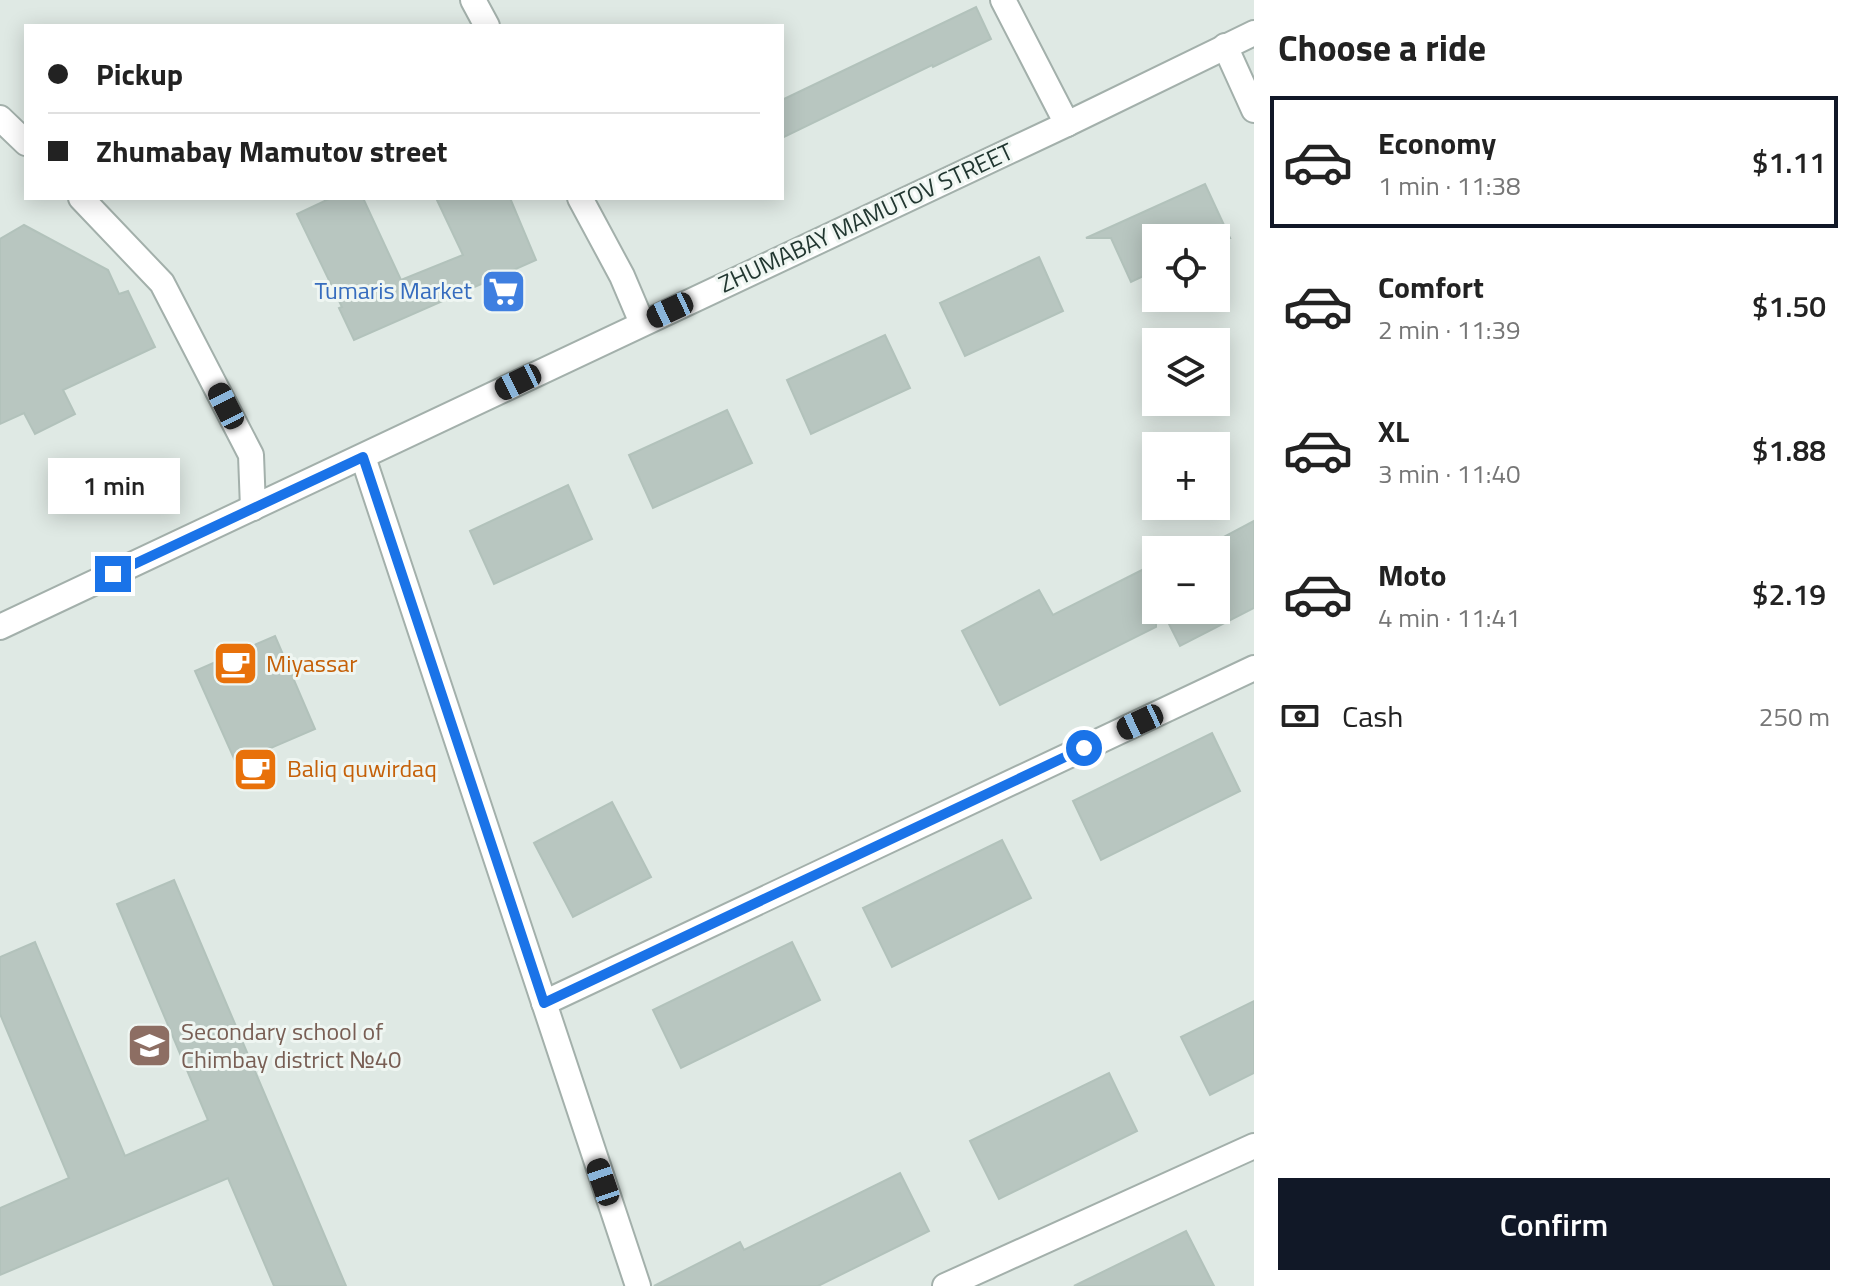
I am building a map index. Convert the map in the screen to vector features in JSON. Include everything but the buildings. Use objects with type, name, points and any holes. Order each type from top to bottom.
[{"type":"street","points":[[473,0],[486,24]]},
{"type":"street","points":[[1003,0],[1067,124]]},
{"type":"street","name":"ZHUMABAY MAMUTOV STREET","points":[[0,627],[1254,33]]},
{"type":"street","points":[[1225,46],[1254,110]]},
{"type":"street","points":[[0,118],[24,141]]},
{"type":"street","points":[[83,200],[162,283],[251,455],[253,508]]},
{"type":"street","points":[[581,200],[622,276],[642,323]]},
{"type":"street","points":[[363,457],[638,1286]]},
{"type":"street","points":[[544,1003],[1254,668]]},
{"type":"street","points":[[945,1286],[1254,1146]]},
{"type":"place","name":"Tumaris Market","points":[[503,291]]},
{"type":"place","name":"Miyassar","points":[[235,664]]},
{"type":"place","name":"Baliq quwirdaq","points":[[256,769]]},
{"type":"place","name":"Secondary school of Chimbay district №40","points":[[150,1046]]},
{"type":"route","points":[[113,574],[363,457],[544,1003],[1084,748]]}]
